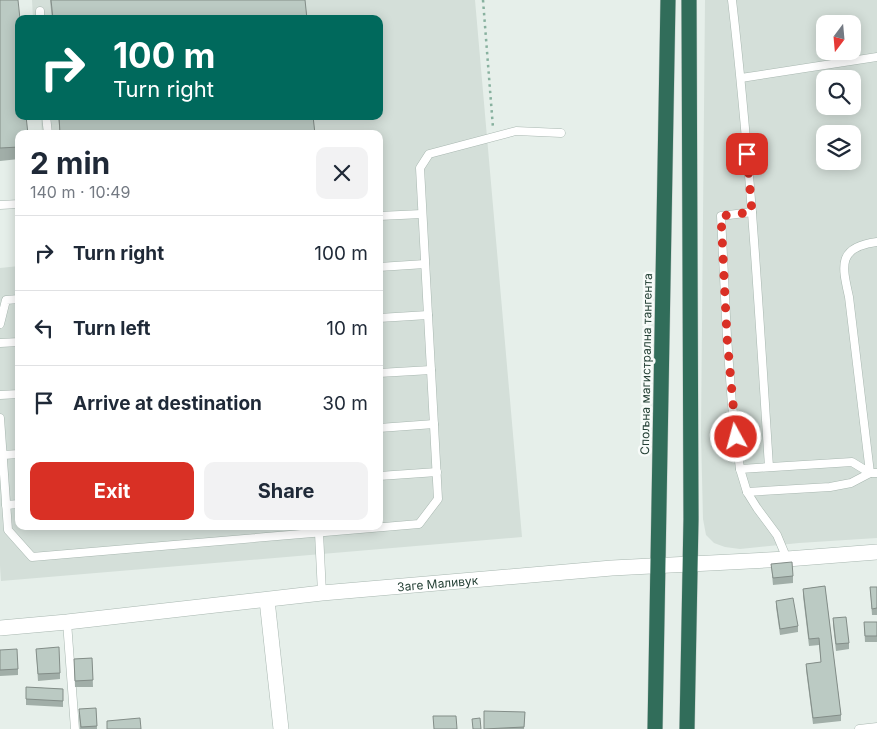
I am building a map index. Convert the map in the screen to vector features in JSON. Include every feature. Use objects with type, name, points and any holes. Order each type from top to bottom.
[{"type":"highway","name":"Спољна магистрална тангента","points":[[655,729],[668,0]]},
{"type":"highway","points":[[687,729],[691,564],[689,0]]},
{"type":"street","name":"Заге Маливук","points":[[0,628],[322,593],[658,565],[787,559],[877,552]]},
{"type":"street","points":[[267,600],[280,729]]},
{"type":"lane","points":[[732,0],[741,78],[752,212],[769,467]]},
{"type":"lane","points":[[741,78],[877,57]]},
{"type":"lane","points":[[383,527],[419,524],[438,499],[420,168],[429,154],[516,131],[561,133]]},
{"type":"lane","points":[[0,205],[15,204]]},
{"type":"lane","points":[[752,212],[721,216],[732,405],[740,468],[747,492],[777,535],[787,559]]},
{"type":"lane","points":[[383,216],[422,214]]},
{"type":"lane","points":[[873,473],[844,270],[848,253],[856,247],[877,242]]},
{"type":"lane","points":[[383,267],[425,264]]},
{"type":"lane","points":[[0,324],[6,300],[15,299]]},
{"type":"lane","points":[[383,318],[428,315]]},
{"type":"lane","points":[[0,343],[15,342]]},
{"type":"lane","points":[[383,373],[431,370]]},
{"type":"lane","points":[[0,395],[15,394]]},
{"type":"lane","points":[[0,418],[8,530],[32,557],[344,530]]},
{"type":"lane","points":[[383,428],[434,424]]},
{"type":"lane","points":[[3,455],[15,454]]},
{"type":"lane","points":[[740,468],[852,462],[873,473]]},
{"type":"lane","points":[[383,476],[437,472]]},
{"type":"lane","points":[[747,492],[830,488],[852,484],[873,473]]},
{"type":"lane","points":[[6,505],[15,504]]},
{"type":"lane","points":[[319,532],[322,593]]},
{"type":"lane","points":[[67,622],[75,729]]},
{"type":"lane","points":[[859,729],[877,727]]},
{"type":"path","points":[[483,0],[494,137]]},
{"type":"shaded area","points":[[32,0],[475,0],[522,537],[1,581],[0,268],[15,266],[15,530],[383,530],[383,130],[42,130],[41,120],[383,120],[383,15],[33,15]]},
{"type":"shaded area","points":[[705,0],[877,0],[877,538],[740,549],[714,543],[706,535],[703,519],[701,435]]},
{"type":"building","points":[[0,0],[18,0],[20,15],[15,15],[15,120],[26,120],[28,130],[15,130],[15,147],[0,148]]},
{"type":"building","points":[[51,0],[305,0],[307,15],[53,15]]},
{"type":"building","points":[[59,120],[313,120],[315,130],[60,130]]},
{"type":"building","points":[[792,562],[793,576],[773,578],[771,564]]},
{"type":"building","points":[[825,586],[841,715],[813,718],[806,664],[821,662],[819,638],[809,639],[803,589]]},
{"type":"building","points":[[870,587],[877,587],[877,608],[872,609]]},
{"type":"building","points":[[793,598],[798,626],[780,629],[776,601]]},
{"type":"building","points":[[846,617],[849,643],[836,644],[833,618]]},
{"type":"building","points":[[864,622],[877,622],[877,636],[865,636]]},
{"type":"building","points":[[59,647],[60,673],[38,674],[36,649]]},
{"type":"building","points":[[17,649],[18,669],[0,670],[0,650]]},
{"type":"building","points":[[92,658],[93,680],[75,681],[74,659]]},
{"type":"building","points":[[26,687],[63,689],[63,701],[26,699]]},
{"type":"building","points":[[96,708],[97,726],[81,727],[79,709]]},
{"type":"building","points":[[484,711],[525,712],[524,727],[484,729]]},
{"type":"building","points":[[433,716],[456,716],[457,729],[434,729]]},
{"type":"building","points":[[140,718],[141,729],[107,729],[107,721]]},
{"type":"building","points":[[480,718],[481,729],[473,729],[472,719]]},
{"type":"route","points":[[736,437],[727,337],[721,216],[752,212],[747,154]]}]
